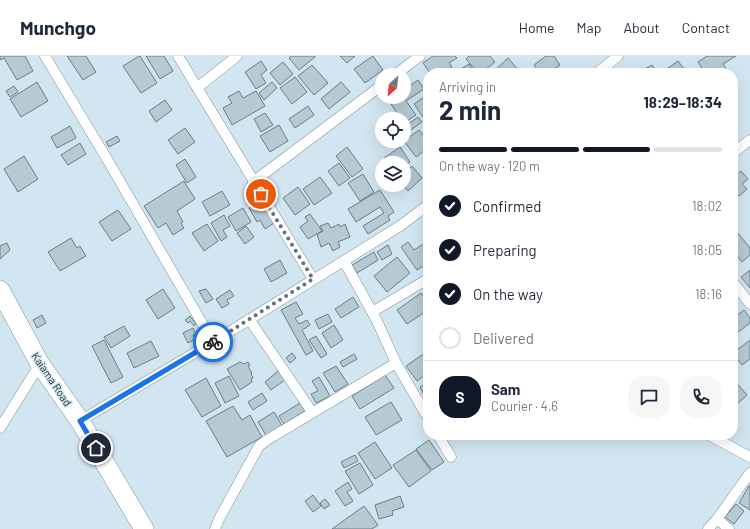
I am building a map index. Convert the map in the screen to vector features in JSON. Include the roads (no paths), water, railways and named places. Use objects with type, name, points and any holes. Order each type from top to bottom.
[{"type":"highway","name":"Kaiama Road","points":[[0,290],[40,364],[80,421],[144,529]]},
{"type":"street","points":[[45,56],[107,159],[212,342]]},
{"type":"street","points":[[178,56],[313,279]]},
{"type":"street","points":[[197,88],[237,56]]},
{"type":"street","points":[[404,68],[420,56]]},
{"type":"street","points":[[603,68],[618,56]]},
{"type":"street","points":[[253,182],[375,90]]},
{"type":"street","points":[[738,149],[750,140]]},
{"type":"street","points":[[80,421],[344,261],[400,226],[423,209]]},
{"type":"street","points":[[344,261],[372,312],[396,363],[423,409]]},
{"type":"street","points":[[372,312],[423,282]]},
{"type":"street","points":[[738,288],[750,304]]},
{"type":"street","points":[[248,319],[312,412]]},
{"type":"street","points":[[215,529],[259,446],[312,412],[396,363]]},
{"type":"street","points":[[0,428],[40,364]]},
{"type":"street","points":[[441,440],[451,457]]},
{"type":"street","points":[[718,440],[750,457]]},
{"type":"street","points":[[708,529],[750,473]]},
{"type":"street","points":[[717,519],[729,529]]}]
